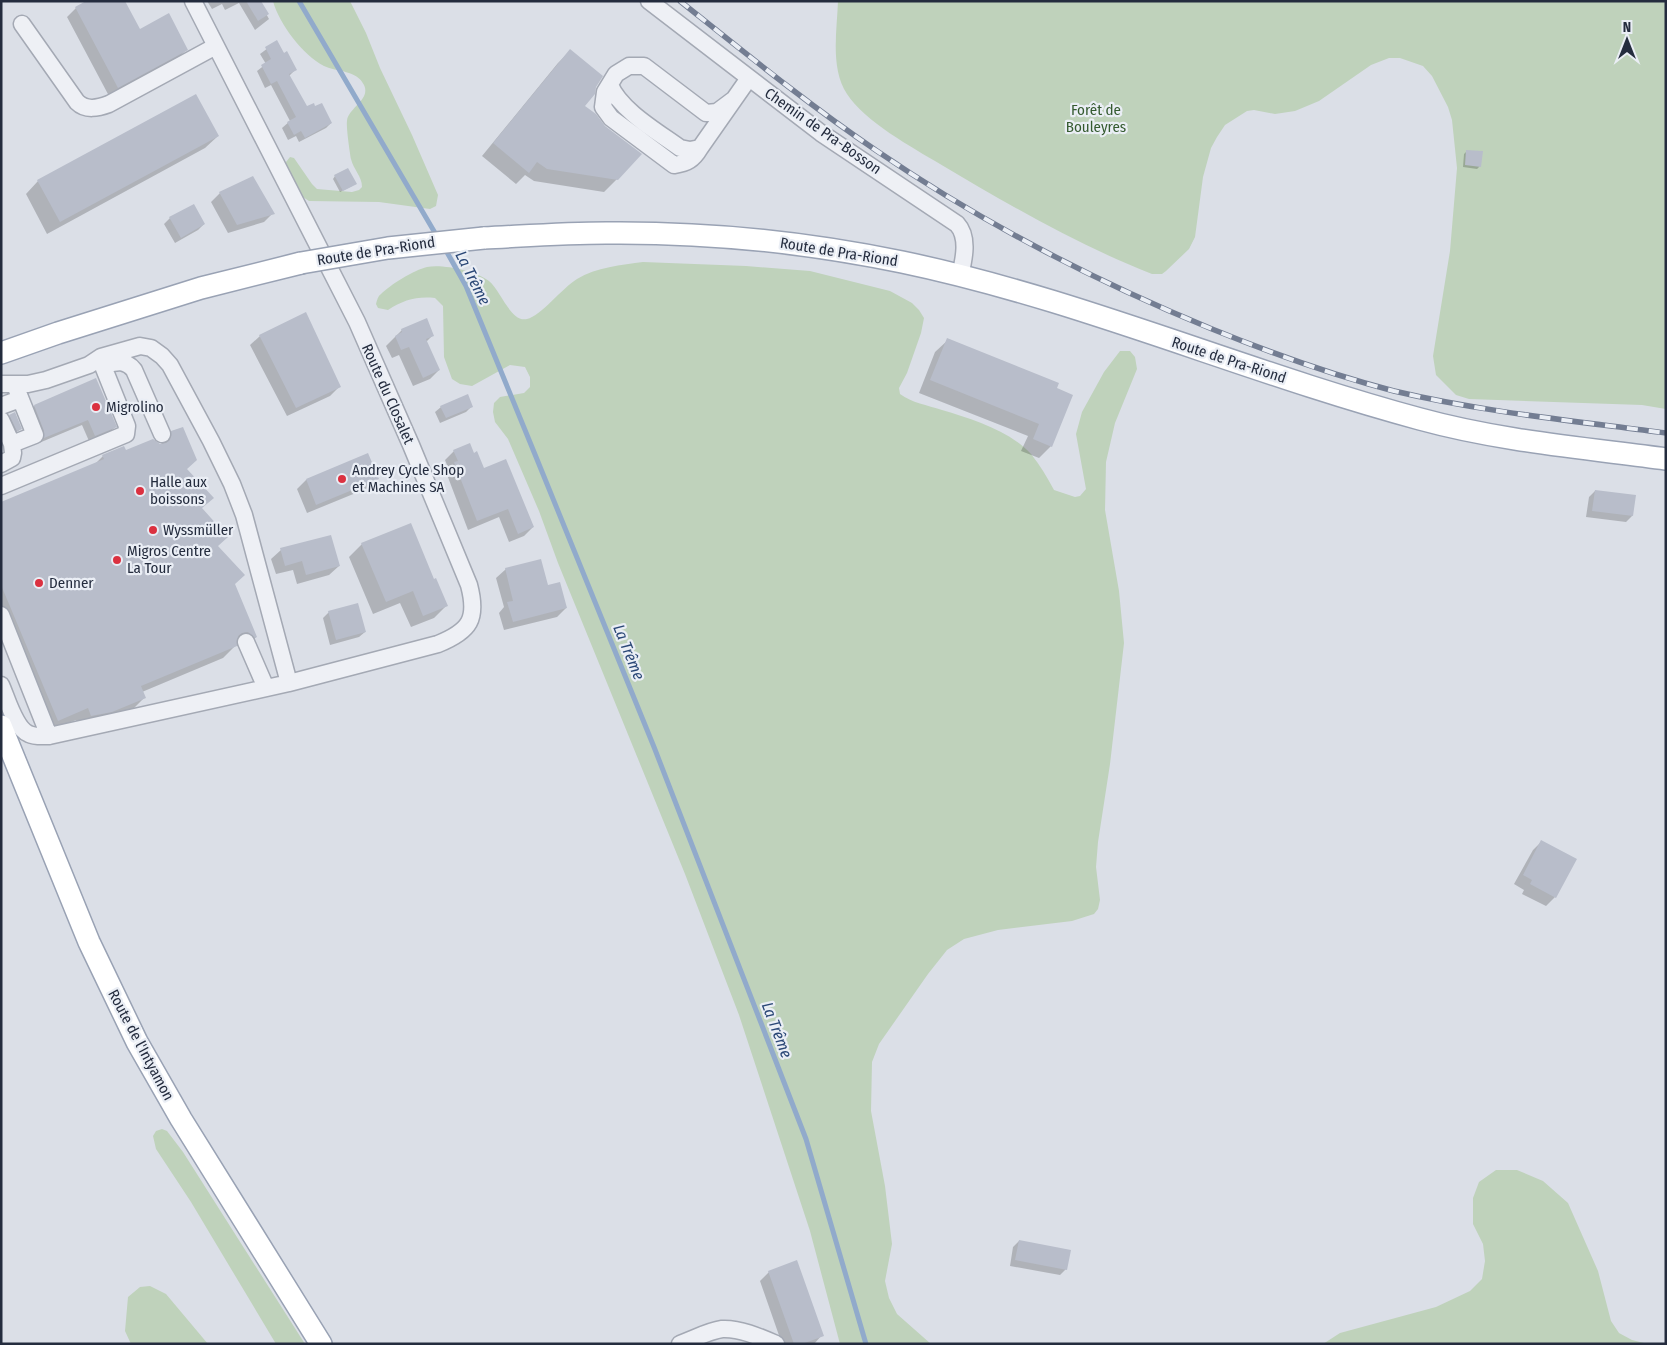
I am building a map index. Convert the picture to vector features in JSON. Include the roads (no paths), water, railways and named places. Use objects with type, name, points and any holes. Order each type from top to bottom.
[{"type":"main road","name":"Route de Pra-Riond","points":[[2,350],[201,288],[302,263],[388,248],[484,238],[606,233],[662,234],[739,239],[796,244],[848,252],[960,276],[1060,303],[1332,394],[1424,421],[1551,444],[1666,459]]},
{"type":"main road","name":"Route de l'Intyamon","points":[[1,726],[89,942],[137,1042],[181,1119],[321,1344]]},
{"type":"street","name":"Route du Closalet","points":[[49,736],[289,683],[438,644],[452,638],[468,626],[472,618],[472,598],[469,585],[411,445],[356,322],[193,1]]},
{"type":"street","name":"Chemin de Pra-Bosson","points":[[649,1],[821,133],[957,224],[963,231],[964,240],[964,256],[960,276]]},
{"type":"street","points":[[22,24],[77,102],[90,108],[110,104],[216,46]]},
{"type":"street","points":[[734,100],[717,112],[706,113],[644,66],[629,66],[616,74],[605,92],[603,107],[611,118],[674,165],[686,164],[694,157],[734,100],[749,78]]},
{"type":"street","points":[[96,365],[102,357],[140,346],[151,348],[170,365],[211,441],[232,484],[244,515],[289,683]]},
{"type":"street","points":[[1,406],[12,389],[96,365],[122,362],[130,366],[138,376],[162,434]]},
{"type":"street","points":[[1,486],[126,434],[127,426],[96,365]]},
{"type":"street","points":[[12,389],[35,435],[12,444]]},
{"type":"street","points":[[1,420],[12,444],[13,453],[12,458],[1,464]]},
{"type":"street","points":[[1,615],[49,736],[36,736],[22,730],[1,685]]},
{"type":"street","points":[[246,642],[266,688]]},
{"type":"street","points":[[680,1344],[722,1329],[758,1336],[776,1344]]},
{"type":"waterway","name":"La Trême","points":[[299,1],[438,238]]},
{"type":"waterway","name":"La Trême","points":[[444,247],[466,286],[654,747],[806,1139],[866,1344]]},
{"type":"railway","points":[[680,1],[777,78],[916,177],[1040,249],[1168,310],[1279,355],[1325,371],[1394,391],[1461,405],[1666,433]]},
{"type":"place","name":"Migrolino","points":[[96,407]]},
{"type":"place","name":"Andrey Cycle Shop et Machines SA","points":[[342,479]]},
{"type":"place","name":"Halle aux boissons","points":[[140,491]]},
{"type":"place","name":"Wyssmüller","points":[[153,530]]},
{"type":"place","name":"Migros Centre La Tour","points":[[117,560]]},
{"type":"place","name":"Denner","points":[[39,583]]},
{"type":"park label","name":"Forêt de Bouleyres","points":[[1096,118]]}]
